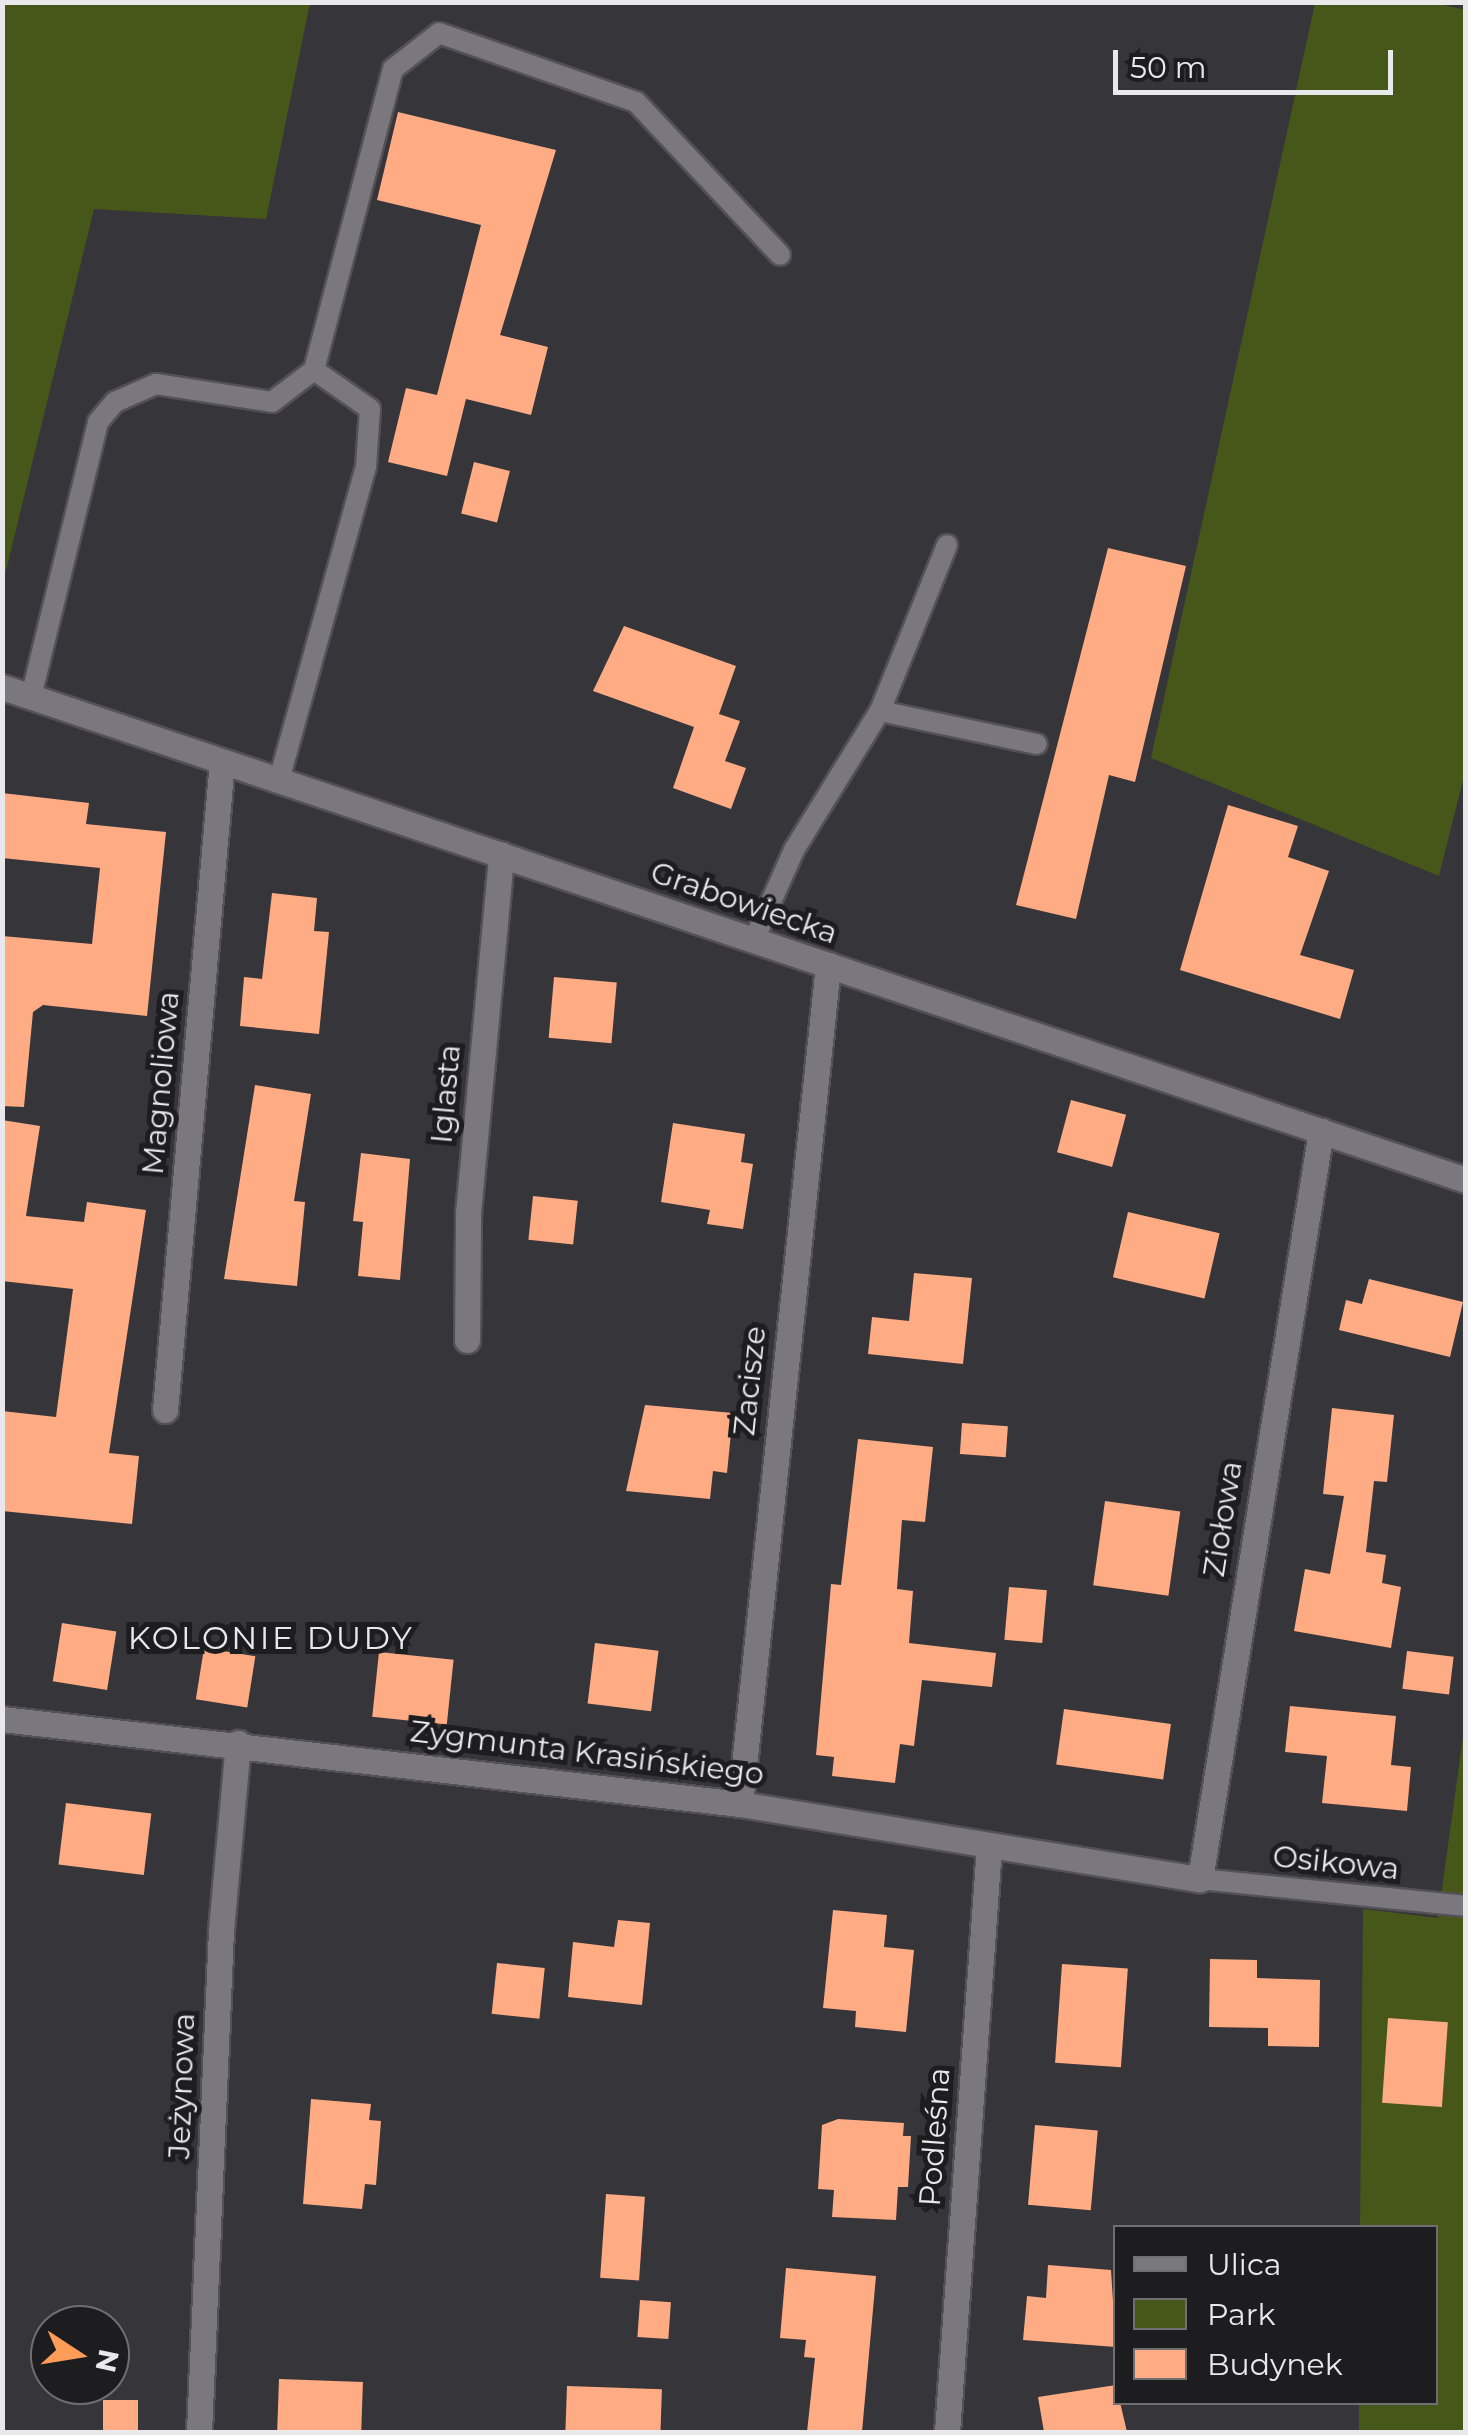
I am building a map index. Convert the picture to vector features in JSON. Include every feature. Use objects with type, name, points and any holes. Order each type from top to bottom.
[{"type":"street","name":"Grabowiecka","points":[[2,687],[1466,1180]]},
{"type":"street","name":"Magnoliowa","points":[[165,1410],[222,761]]},
{"type":"street","name":"Iglasta","points":[[467,1340],[468,1213],[502,855]]},
{"type":"street","name":"Zacisze","points":[[740,1804],[828,965]]},
{"type":"street","name":"Ziołowa","points":[[1200,1878],[1321,1132]]},
{"type":"street","name":"Zygmunta Krasińskiego","points":[[2,1719],[238,1743],[740,1804],[1200,1878]]},
{"type":"street","name":"Jeżynowa","points":[[199,2432],[221,1930],[238,1743]]},
{"type":"street","name":"Podleśna","points":[[947,2432],[988,1846]]},
{"type":"lane","points":[[31,697],[98,422],[115,402],[156,384],[272,402],[314,370],[393,70],[439,33],[636,102],[780,255]]},
{"type":"lane","points":[[279,780],[366,468],[370,409],[314,370]]},
{"type":"lane","points":[[754,940],[794,850],[880,710],[947,545]]},
{"type":"lane","points":[[880,710],[1037,744]]},
{"type":"lane","name":"Osikowa","points":[[1200,1878],[1466,1906]]},
{"type":"green space","points":[[3,2],[310,3],[266,219],[94,209],[3,583]]},
{"type":"green space","points":[[1431,2],[1466,10],[1466,768],[1439,876],[1151,758],[1315,3]]},
{"type":"green space","points":[[1465,1722],[1465,2432],[1359,2432],[1359,2405],[1438,2405],[1438,2225],[1360,2225],[1363,1909],[1438,1918]]},
{"type":"building","points":[[398,112],[556,150],[500,335],[548,347],[531,415],[466,399],[447,476],[388,462],[406,388],[437,395],[481,225],[377,200]]},
{"type":"building","points":[[474,462],[510,471],[497,522],[461,513]]},
{"type":"building","points":[[1108,548],[1186,566],[1135,782],[1109,775],[1076,919],[1016,905]]},
{"type":"building","points":[[624,626],[736,666],[719,714],[740,721],[725,761],[746,768],[731,809],[673,788],[694,727],[593,691]]},
{"type":"building","points":[[2,793],[89,803],[86,824],[166,832],[147,1016],[43,1005],[33,1012],[24,1107],[2,1106],[2,936],[92,944],[100,868],[2,858]]},
{"type":"building","points":[[1228,805],[1298,826],[1288,857],[1329,871],[1300,955],[1354,970],[1340,1019],[1180,970]]},
{"type":"building","points":[[272,893],[317,898],[314,931],[329,932],[319,1034],[240,1026],[244,977],[262,979]]},
{"type":"building","points":[[554,977],[617,982],[611,1043],[549,1038]]},
{"type":"building","points":[[255,1085],[311,1094],[294,1201],[305,1202],[297,1286],[224,1279]]},
{"type":"building","points":[[1071,1100],[1126,1115],[1112,1167],[1057,1152]]},
{"type":"building","points":[[2,1120],[40,1126],[26,1216],[84,1222],[87,1202],[146,1210],[109,1453],[139,1456],[132,1524],[2,1511],[2,1411],[56,1417],[73,1289],[2,1281]]},
{"type":"building","points":[[673,1123],[745,1134],[741,1162],[753,1164],[743,1229],[707,1224],[710,1210],[661,1202]]},
{"type":"building","points":[[361,1153],[410,1159],[400,1280],[358,1276],[363,1222],[353,1221]]},
{"type":"building","points":[[533,1196],[578,1201],[573,1244],[528,1240]]},
{"type":"building","points":[[1128,1212],[1220,1233],[1205,1298],[1113,1277]]},
{"type":"building","points":[[914,1273],[972,1278],[963,1364],[868,1354],[872,1317],[909,1321]]},
{"type":"building","points":[[1369,1279],[1463,1302],[1450,1357],[1339,1330],[1346,1300],[1362,1304]]},
{"type":"building","points":[[645,1405],[733,1413],[727,1473],[713,1471],[710,1499],[626,1491]]},
{"type":"building","points":[[1332,1408],[1394,1415],[1387,1482],[1374,1481],[1366,1552],[1386,1555],[1382,1583],[1401,1587],[1391,1648],[1294,1631],[1305,1569],[1330,1574],[1344,1496],[1323,1494]]},
{"type":"building","points":[[962,1423],[1008,1426],[1006,1457],[960,1454]]},
{"type":"building","points":[[858,1439],[933,1447],[925,1522],[902,1520],[897,1589],[913,1591],[909,1643],[996,1653],[992,1687],[922,1680],[914,1746],[900,1744],[895,1783],[832,1776],[834,1757],[816,1755],[831,1584],[841,1585]]},
{"type":"building","points":[[1105,1501],[1180,1512],[1168,1596],[1093,1585]]},
{"type":"building","points":[[1009,1587],[1047,1590],[1042,1643],[1004,1640]]},
{"type":"building","points":[[62,1623],[116,1632],[107,1690],[53,1681]]},
{"type":"building","points":[[595,1643],[659,1651],[651,1711],[588,1704]]},
{"type":"building","points":[[204,1648],[255,1656],[247,1707],[196,1699]]},
{"type":"building","points":[[1407,1651],[1454,1657],[1449,1694],[1402,1689]]},
{"type":"building","points":[[379,1652],[454,1660],[447,1724],[372,1717]]},
{"type":"building","points":[[1290,1706],[1396,1716],[1391,1765],[1411,1767],[1407,1811],[1322,1803],[1327,1756],[1285,1752]]},
{"type":"building","points":[[1064,1709],[1171,1724],[1163,1779],[1056,1764]]},
{"type":"building","points":[[66,1803],[151,1813],[144,1875],[58,1865]]},
{"type":"building","points":[[833,1910],[887,1915],[884,1947],[914,1950],[906,2032],[855,2027],[856,2011],[823,2008]]},
{"type":"building","points":[[618,1920],[650,1923],[642,2005],[568,1997],[573,1942],[614,1947]]},
{"type":"building","points":[[1210,1959],[1257,1960],[1257,1978],[1320,1980],[1319,2047],[1268,2046],[1268,2028],[1209,2027]]},
{"type":"building","points":[[497,1963],[545,1968],[539,2019],[492,2014]]},
{"type":"building","points":[[1062,1964],[1128,1969],[1121,2067],[1055,2063]]},
{"type":"building","points":[[1388,2018],[1448,2022],[1442,2107],[1382,2103]]},
{"type":"building","points":[[311,2099],[371,2104],[369,2120],[381,2121],[376,2185],[365,2184],[362,2209],[303,2204]]},
{"type":"building","points":[[838,2119],[904,2123],[903,2136],[911,2136],[908,2187],[898,2187],[896,2220],[832,2217],[834,2190],[818,2189],[822,2125]]},
{"type":"building","points":[[1035,2125],[1098,2130],[1091,2210],[1028,2205]]},
{"type":"building","points":[[606,2194],[645,2197],[639,2281],[600,2278]]},
{"type":"building","points":[[1048,2265],[1111,2270],[1113,2347],[1023,2340],[1027,2296],[1046,2298]]},
{"type":"building","points":[[786,2268],[876,2276],[862,2432],[807,2432],[815,2358],[804,2357],[806,2340],[780,2338]]},
{"type":"building","points":[[640,2300],[671,2302],[668,2339],[637,2337]]},
{"type":"building","points":[[279,2379],[363,2382],[361,2432],[277,2432]]},
{"type":"building","points":[[1113,2385],[1113,2405],[1121,2405],[1127,2432],[1044,2432],[1038,2397]]},
{"type":"building","points":[[567,2386],[662,2389],[660,2432],[565,2432]]},
{"type":"building","points":[[130,2400],[138,2400],[138,2432],[103,2432],[103,2405],[130,2405]]},
{"type":"district","name":"KOLONIE DUDY","points":[[271,1638]]}]
